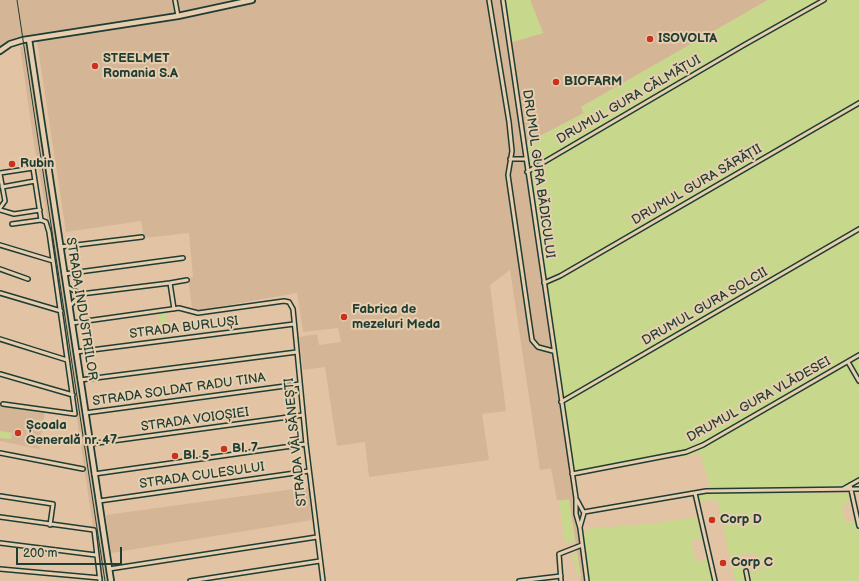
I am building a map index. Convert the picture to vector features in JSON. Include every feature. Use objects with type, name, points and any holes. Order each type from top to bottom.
[{"type":"main road","points":[[0,51],[10,44],[29,39],[178,16],[252,0]]},
{"type":"main road","name":"STRADA INDUSTRIILOR","points":[[29,39],[111,581]]},
{"type":"street","points":[[175,0],[178,16]]},
{"type":"street","name":"DRUMUL GURA BĂDICULUI","points":[[489,0],[512,144],[508,175],[532,340],[538,347],[553,351]]},
{"type":"street","name":"DRUMUL GURA BĂDICULUI","points":[[503,0],[553,351],[576,498],[577,517]]},
{"type":"street","name":"DRUMUL GURA CĂLMĂȚUI","points":[[528,172],[744,45],[824,0]]},
{"type":"street","name":"DRUMUL GURA SĂRĂȚII","points":[[544,283],[560,276],[859,103]]},
{"type":"street","points":[[510,159],[526,159]]},
{"type":"street","points":[[40,210],[14,214],[0,209],[5,201],[0,173],[33,168],[40,210],[41,220]]},
{"type":"street","points":[[2,188],[35,181]]},
{"type":"street","points":[[3,404],[75,414],[47,224],[41,220],[12,224]]},
{"type":"street","name":"DRUMUL GURA SOLCII","points":[[561,402],[859,229]]},
{"type":"street","points":[[60,247],[142,237]]},
{"type":"street","points":[[0,245],[53,261]]},
{"type":"street","points":[[64,274],[183,258]]},
{"type":"street","points":[[0,270],[28,278]]},
{"type":"street","points":[[66,286],[80,294],[186,280]]},
{"type":"street","points":[[72,323],[174,309],[170,283]]},
{"type":"street","points":[[0,293],[61,311]]},
{"type":"street","points":[[69,307],[80,294]]},
{"type":"street","name":"STRADA VÂLSĂNEȘTI","points":[[174,309],[184,308],[198,313],[284,301],[289,302],[293,309],[306,444],[322,581]]},
{"type":"street","name":"STRADA BURLUȘI","points":[[76,352],[294,324]]},
{"type":"street","points":[[0,340],[67,360]]},
{"type":"street","points":[[80,380],[297,352]]},
{"type":"street","name":"DRUMUL GURA VLĂDESEI","points":[[572,474],[686,452],[703,445],[859,356]]},
{"type":"street","points":[[848,362],[859,381]]},
{"type":"street","points":[[0,374],[73,395]]},
{"type":"street","name":"STRADA SOLDAT RADU TINA","points":[[85,413],[300,384]]},
{"type":"street","name":"STRADA VOIOȘIEI","points":[[90,444],[303,415]]},
{"type":"street","points":[[94,474],[306,444]]},
{"type":"street","points":[[0,453],[83,469]]},
{"type":"street","name":"STRADA CULESULUI","points":[[99,501],[309,471]]},
{"type":"street","points":[[843,489],[859,480]]},
{"type":"street","points":[[850,485],[859,526]]},
{"type":"street","points":[[576,511],[717,490],[859,489]]},
{"type":"street","points":[[694,493],[714,581]]},
{"type":"street","points":[[0,496],[53,504],[50,525]]},
{"type":"street","points":[[576,498],[583,510],[580,528]]},
{"type":"street","points":[[0,517],[94,530],[100,580],[0,569]]},
{"type":"street","points":[[583,517],[577,517],[580,528],[587,581]]},
{"type":"street","points":[[109,569],[317,536]]},
{"type":"street","points":[[0,543],[96,555]]},
{"type":"street","points":[[561,581],[559,554],[582,545]]},
{"type":"street","points":[[190,581],[320,561]]},
{"type":"street","points":[[746,571],[748,581]]},
{"type":"street","points":[[519,581],[560,576]]},
{"type":"shaded area","points":[[0,0],[506,0],[512,42],[543,33],[530,0],[768,0],[581,107],[584,113],[525,144],[583,529],[578,531],[585,581],[580,581],[581,576],[569,500],[557,500],[551,468],[540,470],[510,270],[490,285],[506,411],[482,414],[489,460],[369,477],[365,442],[337,446],[325,367],[303,370],[299,337],[317,334],[319,345],[341,342],[338,328],[303,332],[297,293],[195,311],[192,307],[188,278],[193,277],[189,233],[144,238],[141,221],[66,232],[36,35],[14,40],[0,47]]},
{"type":"shaded area","points":[[26,45],[107,581],[101,581],[47,217],[34,144],[20,47]]},
{"type":"shaded area","points":[[0,404],[45,411],[39,449],[0,441]]},
{"type":"shaded area","points":[[309,487],[312,520],[111,553],[106,515]]},
{"type":"green space","points":[[506,0],[530,0],[543,33],[512,42]]},
{"type":"green space","points":[[768,0],[859,0],[859,487],[711,489],[700,453],[680,458],[679,456],[655,461],[654,458],[574,473],[525,144],[584,113],[581,107]]},
{"type":"green space","points":[[166,312],[167,327],[161,328],[158,313]]},
{"type":"green space","points":[[0,431],[12,433],[11,439],[0,438]]},
{"type":"green space","points":[[707,494],[848,494],[849,503],[842,503],[845,521],[859,521],[859,581],[751,581],[749,572],[761,570],[757,553],[739,555],[745,581],[735,581],[717,499],[698,502],[697,496]]},
{"type":"green space","points":[[569,499],[575,542],[565,543],[559,501]]},
{"type":"green space","points":[[697,517],[701,539],[691,540],[696,561],[707,560],[712,581],[590,581],[584,538],[586,529],[657,523]]},
{"type":"green space","points":[[572,554],[577,554],[580,574],[577,575]]},
{"type":"railway","points":[[17,0],[105,581]]},
{"type":"place","name":"ISOVOLTA","points":[[650,39]]},
{"type":"place","name":"STEELMET Romania S.A","points":[[95,66]]},
{"type":"place","name":"BIOFARM","points":[[556,82]]},
{"type":"place","name":"Rubin","points":[[12,164]]},
{"type":"place","name":"Fabrica de mezeluri Meda","points":[[344,317]]},
{"type":"place","name":"Școala Generală nr. 47","points":[[18,433]]},
{"type":"place","name":"Bl. 7","points":[[224,449]]},
{"type":"place","name":"Bl. 5","points":[[175,456]]},
{"type":"place","name":"Corp D","points":[[712,520]]},
{"type":"place","name":"Corp C","points":[[723,563]]}]
